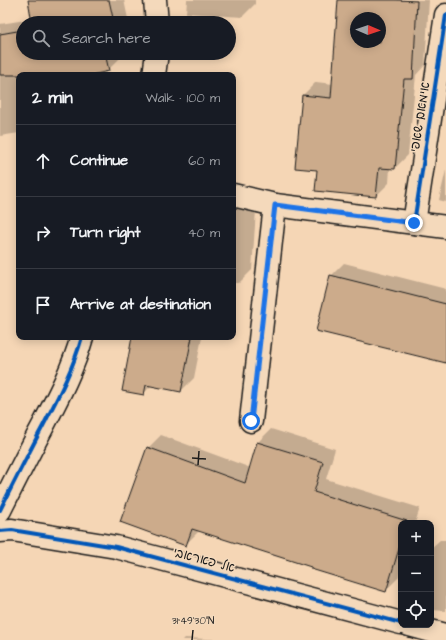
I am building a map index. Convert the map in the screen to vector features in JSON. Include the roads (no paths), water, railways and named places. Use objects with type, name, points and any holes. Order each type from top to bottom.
[{"type":"street","points":[[154,0],[155,16]]},
{"type":"street","name":"אימאם שאפי","points":[[414,223],[446,15]]},
{"type":"street","points":[[154,72],[156,60]]},
{"type":"street","points":[[236,196],[275,205],[446,227]]},
{"type":"street","points":[[251,421],[275,205]]},
{"type":"street","points":[[0,510],[16,476],[66,381],[78,353],[81,340]]},
{"type":"street","name":"אל פאראבי","points":[[0,531],[12,530],[116,547],[398,622]]},
{"type":"street","points":[[420,628],[446,635]]}]
